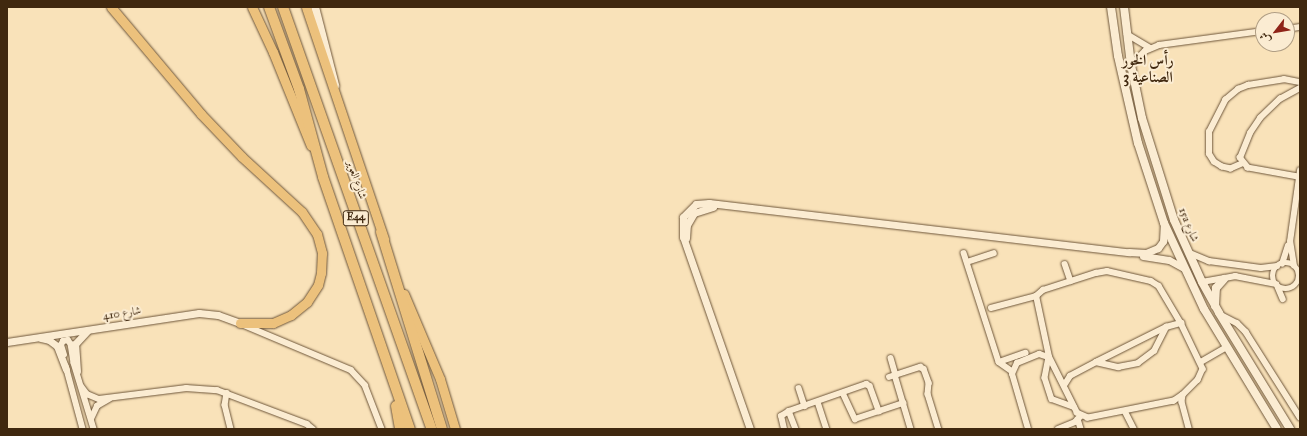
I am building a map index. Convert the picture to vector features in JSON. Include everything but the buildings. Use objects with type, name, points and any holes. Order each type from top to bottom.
[{"type":"highway","name":"E44","points":[[269,7],[299,89],[323,177],[389,373],[410,429]]},
{"type":"highway","name":"شارع العوير","points":[[283,7],[432,429]]},
{"type":"highway","points":[[381,232],[442,429]]},
{"type":"highway","points":[[389,373],[400,429]]},
{"type":"main road","points":[[111,7],[202,114],[242,157],[302,212],[316,234],[322,253],[321,273],[318,285],[307,302],[291,315],[273,323],[240,323]]},
{"type":"main road","points":[[252,7],[273,52],[323,177]]},
{"type":"main road","points":[[306,7],[336,92],[381,232],[440,379],[455,429]]},
{"type":"main road","points":[[316,7],[331,61],[336,92]]},
{"type":"main road","name":"15a شارع","points":[[1111,7],[1118,56],[1138,143],[1164,223],[1182,267],[1225,348],[1276,429]]},
{"type":"main road","name":"15a شارع","points":[[1124,7],[1126,34],[1131,65],[1142,118],[1165,195],[1187,252],[1217,310],[1290,429]]},
{"type":"main road","points":[[1118,56],[1125,57],[1142,118]]},
{"type":"main road","points":[[1164,223],[1171,232],[1192,278],[1202,282]]},
{"type":"main road","points":[[1217,310],[1216,288],[1224,279]]},
{"type":"street","points":[[1131,65],[1150,48],[1255,33]]},
{"type":"street","points":[[1126,34],[1150,48]]},
{"type":"street","points":[[1242,164],[1235,168],[1222,168],[1214,162],[1209,154],[1209,132],[1225,100],[1235,91],[1248,85],[1284,79],[1300,82]]},
{"type":"street","points":[[1298,177],[1251,169],[1242,164],[1240,155],[1254,125],[1273,104],[1300,88]]},
{"type":"street","points":[[1290,242],[1299,277],[1295,286],[1283,299],[1273,273],[1280,265],[1290,242],[1300,171]]},
{"type":"street","points":[[750,429],[681,229],[686,212],[702,203],[1146,253],[1158,248],[1163,241],[1164,223]]},
{"type":"street","points":[[1129,252],[1169,260],[1182,267]]},
{"type":"street","points":[[1187,252],[1209,261],[1261,268],[1280,265],[1297,268]]},
{"type":"street","points":[[964,253],[999,362],[1012,371],[1028,429]]},
{"type":"street","points":[[967,262],[994,253]]},
{"type":"street","points":[[1065,264],[1071,281]]},
{"type":"street","points":[[991,308],[1036,296],[1040,291],[1104,271],[1151,281],[1162,290],[1181,323],[1202,362],[1200,376],[1183,395],[1174,400],[1125,411],[1088,418],[1079,418],[1058,429]]},
{"type":"street","points":[[1202,282],[1243,277],[1277,285],[1295,286]]},
{"type":"street","points":[[1036,296],[1049,357],[1065,384],[1079,418],[1081,429]]},
{"type":"street","points":[[1217,310],[1237,323],[1246,332],[1300,417]]},
{"type":"street","name":"شارع 410","points":[[7,342],[199,313],[218,315],[240,323]]},
{"type":"street","points":[[240,323],[351,370],[365,385],[382,429]]},
{"type":"street","points":[[1065,384],[1070,376],[1096,362],[1166,327],[1181,323]]},
{"type":"street","points":[[1096,362],[1118,367],[1138,363],[1154,351],[1166,327]]},
{"type":"street","points":[[76,371],[75,344],[89,330]]},
{"type":"street","points":[[37,337],[55,344],[66,369]]},
{"type":"street","points":[[84,429],[66,369],[61,345],[66,340],[71,344],[76,371],[94,429]]},
{"type":"street","points":[[1202,362],[1225,348]]},
{"type":"street","points":[[999,362],[1025,353]]},
{"type":"street","points":[[1012,371],[1017,363],[1039,354],[1049,357]]},
{"type":"street","points":[[1049,357],[1045,378],[1052,399],[1074,407]]},
{"type":"street","points":[[891,358],[893,376],[911,429]]},
{"type":"street","points":[[893,376],[920,367],[924,369],[929,383],[928,394],[939,429]]},
{"type":"street","points":[[784,429],[781,416],[789,411],[867,384],[879,411]]},
{"type":"street","points":[[82,387],[94,398],[111,398],[186,388],[227,393],[290,417],[313,429]]},
{"type":"street","points":[[799,388],[806,406]]},
{"type":"street","points":[[227,393],[225,405],[231,429]]},
{"type":"street","points":[[843,393],[854,419],[903,403]]},
{"type":"street","points":[[1183,395],[1182,402],[1189,429]]},
{"type":"street","points":[[91,419],[98,406],[111,398]]},
{"type":"street","points":[[818,402],[827,429]]},
{"type":"street","points":[[789,411],[796,429]]},
{"type":"street","points":[[1125,411],[1134,429]]},
{"type":"street","points":[[290,417],[307,429]]},
{"type":"district","name":"رأس الخور الصناعية 3","points":[[1148,68]]}]
